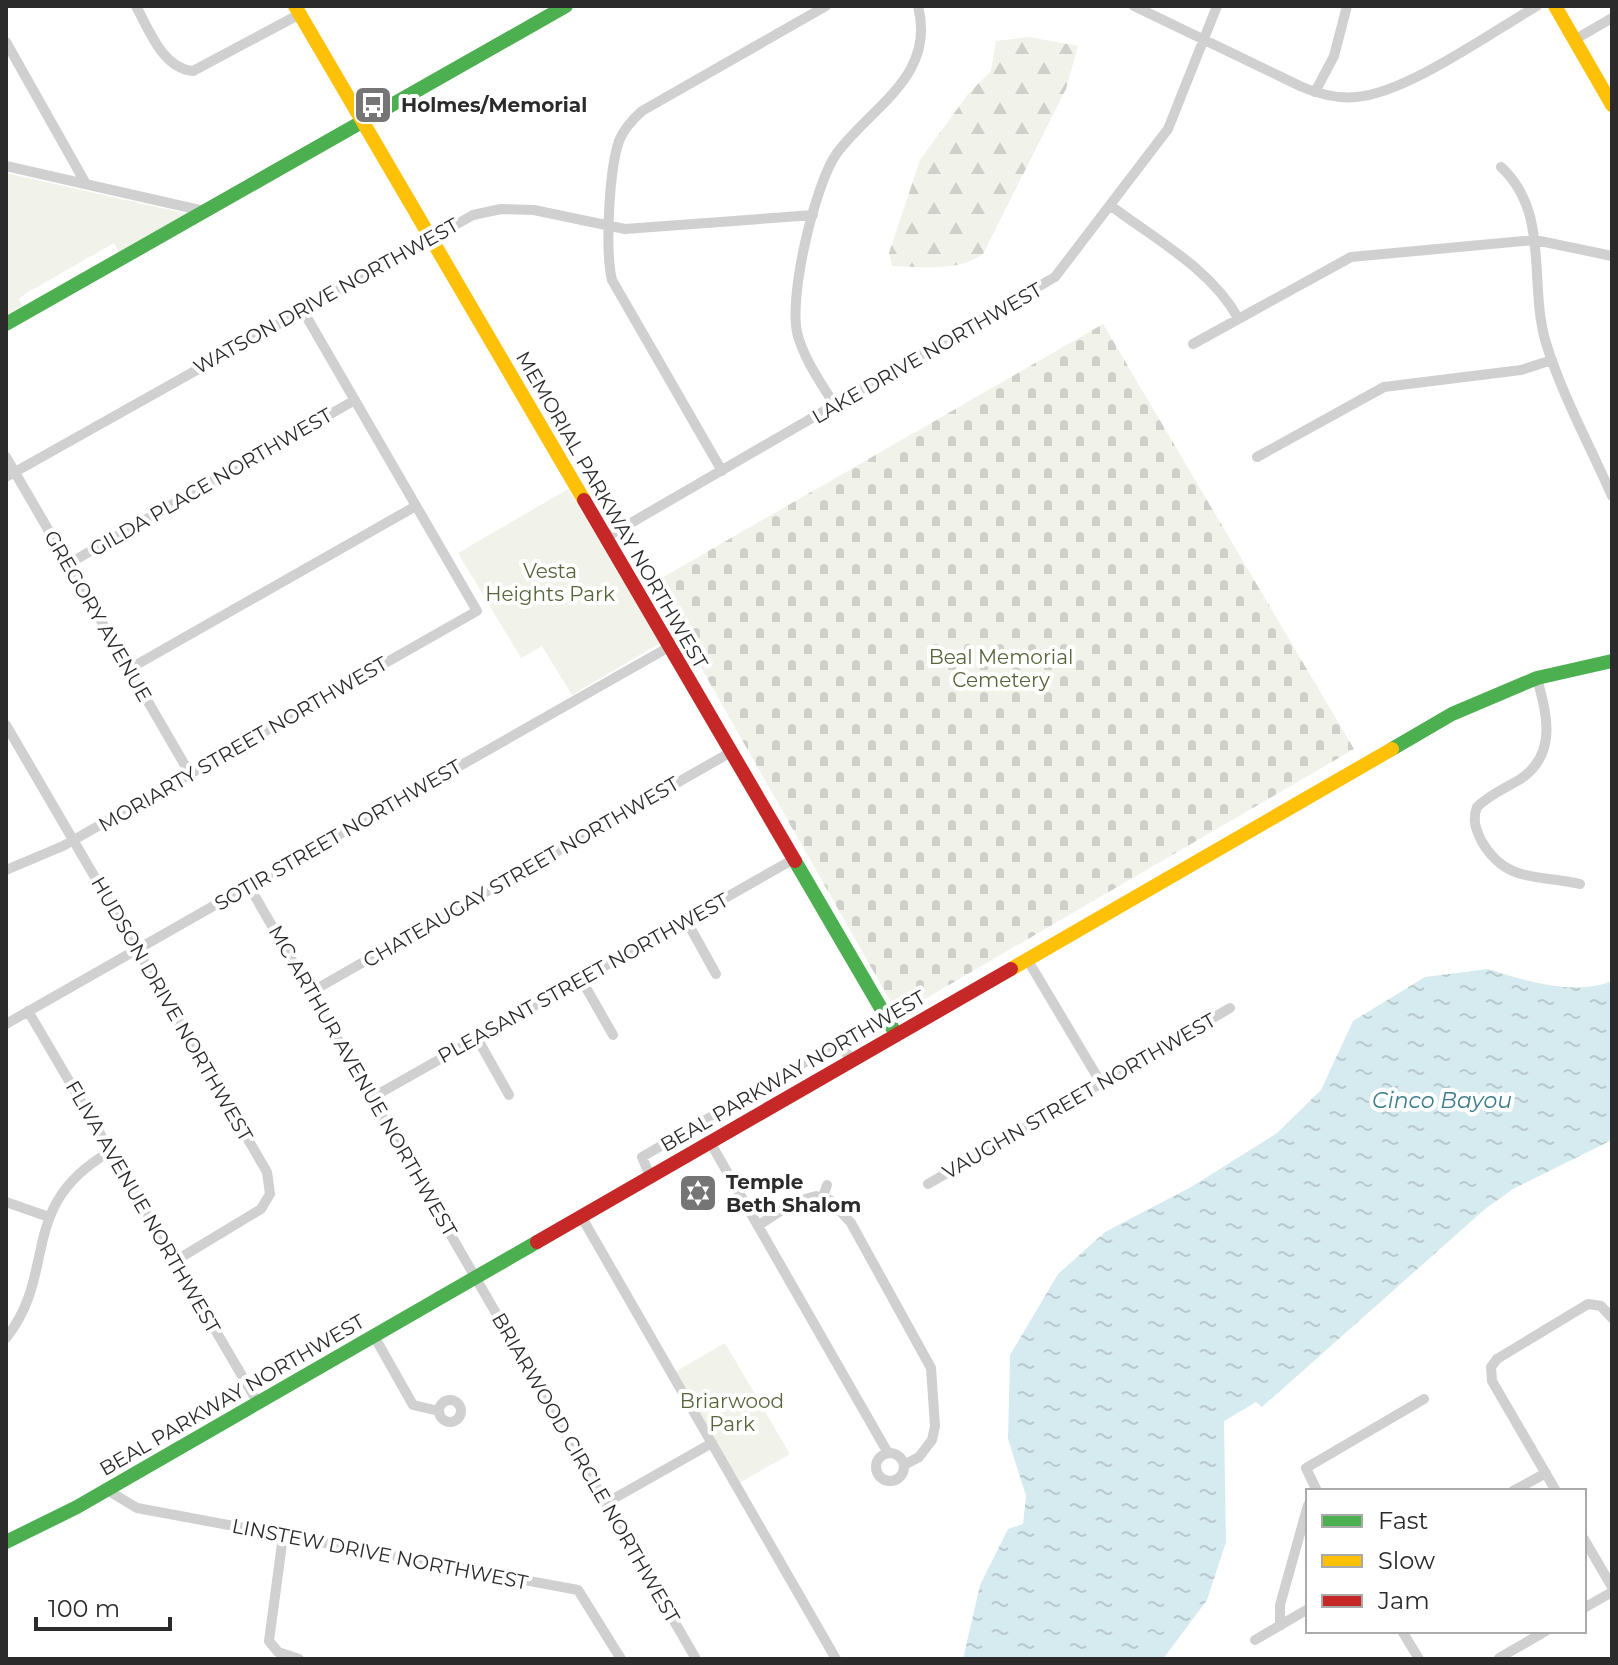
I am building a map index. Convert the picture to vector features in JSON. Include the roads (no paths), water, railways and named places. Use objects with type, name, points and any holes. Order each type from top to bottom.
[{"type":"street","points":[[136,6],[168,60],[184,71],[202,69],[297,10]]},
{"type":"street","points":[[6,324],[566,6]]},
{"type":"street","points":[[722,471],[616,289],[608,258],[619,141],[636,116],[826,6]]},
{"type":"street","points":[[835,406],[804,352],[796,329],[794,300],[824,178],[836,154],[895,94],[914,66],[921,41],[918,6]]},
{"type":"street","points":[[1134,6],[1315,92],[1355,97],[1387,90],[1537,6]]},
{"type":"street","name":"LAKE DRIVE NORTHWEST","points":[[605,538],[1040,289],[1060,272],[1172,122],[1217,6]]},
{"type":"street","points":[[1315,92],[1334,56],[1347,6]]},
{"type":"street","points":[[1555,6],[1612,105]]},
{"type":"street","name":"MEMORIAL PARKWAY NORTHWEST","points":[[297,10],[896,1034]]},
{"type":"street","points":[[1574,40],[1612,18]]},
{"type":"street","points":[[6,42],[86,184]]},
{"type":"street","points":[[6,166],[204,211]]},
{"type":"street","points":[[1501,167],[1515,180],[1526,200],[1535,240],[1543,333],[1552,360],[1612,496]]},
{"type":"street","points":[[1111,206],[1207,278],[1224,295],[1238,318]]},
{"type":"street","name":"WATSON DRIVE NORTHWEST","points":[[10,474],[428,237],[473,215],[515,208],[625,229],[813,215]]},
{"type":"street","points":[[1193,344],[1351,257],[1535,240],[1612,256]]},
{"type":"street","points":[[129,669],[416,506],[302,309]]},
{"type":"street","points":[[1257,457],[1384,387],[1521,370],[1552,360]]},
{"type":"street","name":"GILDA PLACE NORTHWEST","points":[[68,564],[355,400]]},
{"type":"street","name":"GREGORY AVENUE","points":[[6,457],[10,474],[68,564],[190,774]]},
{"type":"street","name":"MORIARTY STREET NORTHWEST","points":[[6,870],[73,841],[477,611],[416,506]]},
{"type":"street","name":"SOTIR STREET NORTHWEST","points":[[6,1024],[669,647]]},
{"type":"street","name":"BEAL PARKWAY NORTHWEST","points":[[8,1536],[107,1490],[1452,714],[1537,678],[1612,661]]},
{"type":"street","points":[[1537,678],[1547,718],[1544,750],[1531,771],[1477,807],[1475,829],[1491,857],[1503,868],[1580,884]]},
{"type":"street","name":"HUDSON DRIVE NORTHWEST","points":[[6,725],[269,1182],[270,1194],[261,1209],[175,1261]]},
{"type":"street","name":"CHATEAUGAY STREET NORTHWEST","points":[[311,992],[731,752]]},
{"type":"street","name":"PLEASANT STREET NORTHWEST","points":[[373,1097],[794,859]]},
{"type":"street","name":"MC ARTHUR AVENUE NORTHWEST","points":[[249,886],[476,1277]]},
{"type":"street","points":[[686,920],[716,974]]},
{"type":"street","points":[[1027,959],[1101,1083]]},
{"type":"street","points":[[581,979],[613,1035]]},
{"type":"street","name":"VAUGHN STREET NORTHWEST","points":[[928,1184],[1230,1008]]},
{"type":"street","name":"FLIVA AVENUE NORTHWEST","points":[[28,1011],[258,1403]]},
{"type":"street","points":[[477,1038],[509,1095]]},
{"type":"street","points":[[650,1176],[642,1157],[838,1043],[852,1060]]},
{"type":"street","points":[[710,1142],[888,1453],[898,1456],[904,1465]]},
{"type":"street","points":[[6,1338],[24,1305],[49,1217],[70,1181],[111,1151]]},
{"type":"street","points":[[823,1197],[827,1185]]},
{"type":"street","points":[[759,1225],[794,1202],[823,1197],[837,1206],[851,1223],[931,1368],[935,1426],[932,1440],[919,1457],[904,1465],[897,1479],[882,1478],[877,1464],[888,1453]]},
{"type":"street","points":[[6,1202],[49,1217]]},
{"type":"street","points":[[581,1216],[836,1659]]},
{"type":"street","name":"BRIARWOOD CIRCLE NORTHWEST","points":[[476,1277],[696,1659]]},
{"type":"street","points":[[1555,1489],[1492,1381],[1494,1362],[1588,1304],[1601,1306],[1612,1318]]},
{"type":"street","points":[[374,1336],[413,1405],[439,1411]]},
{"type":"street","points":[[1316,1489],[1306,1468],[1424,1399]]},
{"type":"street","points":[[606,1503],[712,1443]]},
{"type":"street","points":[[1517,1489],[1546,1473]]},
{"type":"street","name":"LINSTEW DRIVE NORTHWEST","points":[[107,1490],[137,1508],[578,1590],[621,1659]]},
{"type":"street","points":[[1280,1626],[1280,1605],[1306,1512]]},
{"type":"street","points":[[283,1536],[269,1641],[278,1652],[299,1659]]},
{"type":"street","points":[[1586,1543],[1612,1589],[1586,1607]]},
{"type":"street","points":[[1255,1640],[1306,1610]]},
{"type":"street","points":[[1403,1633],[1419,1659]]},
{"type":"street","points":[[1499,1658],[1543,1633]]},
{"type":"water","name":"Cinco Bayou","points":[[1488,969],[1566,987],[1612,981],[1612,1140],[1513,1189],[1485,1209],[1262,1407],[1256,1402],[1224,1421],[1226,1542],[1207,1600],[1163,1659],[963,1659],[980,1585],[1008,1529],[1023,1524],[1026,1496],[1008,1439],[1010,1355],[1058,1274],[1105,1232],[1191,1187],[1277,1133],[1321,1090],[1353,1021],[1425,977]]},
{"type":"place","name":"Holmes/Memorial","points":[[373,105]]},
{"type":"place","name":"Temple Beth Shalom","points":[[698,1193]]},
{"type":"park label","name":"Vesta Heights Park","points":[[550,582]]},
{"type":"park label","name":"Beal Memorial Cemetery","points":[[1001,668]]},
{"type":"park label","name":"Briarwood Park","points":[[732,1412]]}]
